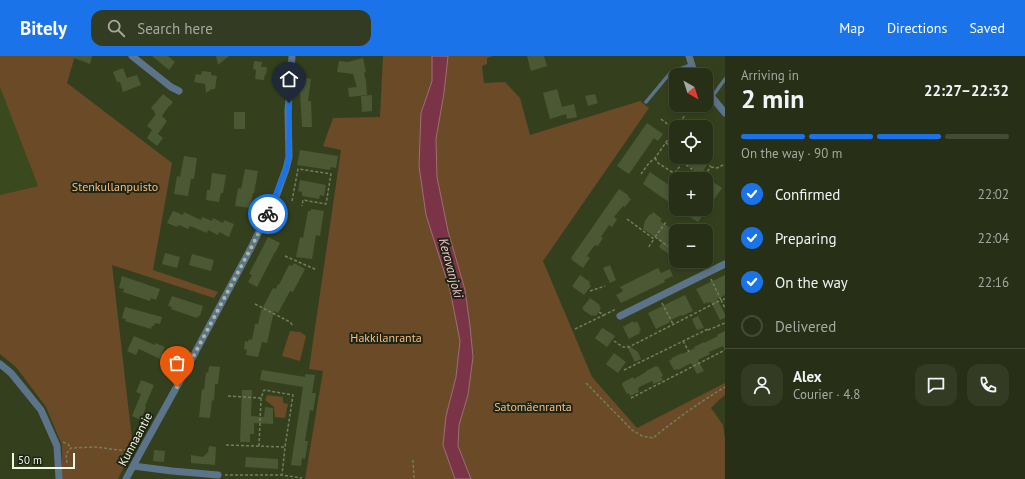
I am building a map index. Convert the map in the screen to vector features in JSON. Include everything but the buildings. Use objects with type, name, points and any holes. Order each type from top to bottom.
[{"type":"street","points":[[132,56],[171,87],[179,91]]},
{"type":"street","name":"Kunnaantie","points":[[126,479],[252,246],[277,194],[289,157],[288,111],[292,56]]},
{"type":"street","points":[[689,56],[692,68]]},
{"type":"street","points":[[713,98],[725,113]]},
{"type":"street","points":[[618,312],[659,296],[725,264]]},
{"type":"street","points":[[0,364],[11,373],[41,410],[57,446],[59,479]]},
{"type":"street","points":[[132,466],[221,475]]},
{"type":"lane","points":[[646,102],[671,72],[691,65]]},
{"type":"lane","points":[[713,96],[725,80]]},
{"type":"path","points":[[682,120],[685,116]]},
{"type":"path","points":[[661,119],[669,124]]},
{"type":"path","points":[[641,174],[669,138]]},
{"type":"path","points":[[654,158],[658,163],[675,172],[681,164]]},
{"type":"path","points":[[684,164],[694,172]]},
{"type":"path","points":[[709,164],[711,167],[718,168],[725,164]]},
{"type":"path","points":[[707,172],[711,167]]},
{"type":"path","points":[[292,201],[298,169],[331,174],[326,204],[303,200],[302,206]]},
{"type":"path","points":[[627,219],[676,252],[668,263]]},
{"type":"path","points":[[648,248],[666,222]]},
{"type":"path","points":[[286,256],[317,270]]},
{"type":"path","points":[[708,272],[725,308]]},
{"type":"path","points":[[590,291],[605,286]]},
{"type":"path","points":[[659,296],[673,324]]},
{"type":"path","points":[[614,341],[623,347],[629,347],[725,298]]},
{"type":"path","points":[[255,304],[290,322],[293,326]]},
{"type":"path","points":[[599,312],[604,315]]},
{"type":"path","points":[[575,329],[604,315],[618,312]]},
{"type":"path","points":[[624,370],[683,341],[725,323]]},
{"type":"path","points":[[683,341],[689,352]]},
{"type":"path","points":[[631,398],[725,350]]},
{"type":"path","points":[[586,383],[632,430],[642,436],[653,438],[676,418],[705,398],[725,387]]},
{"type":"path","points":[[259,446],[260,398],[264,390],[293,395],[282,475]]},
{"type":"path","points":[[228,396],[260,398]]},
{"type":"path","points":[[226,445],[285,448]]},
{"type":"path","points":[[67,467],[66,454],[71,448],[96,447],[118,450],[136,450]]},
{"type":"path","points":[[413,460],[414,479]]},
{"type":"path","points":[[221,475],[282,475],[302,478]]},
{"type":"path","points":[[255,475],[256,479]]},
{"type":"shaded area","points":[[0,86],[38,186],[0,195]]},
{"type":"green space","name":"Stenkullanpuisto","points":[[0,56],[75,56],[67,83],[172,163],[153,270],[218,292],[214,298],[112,265],[133,448],[118,479],[62,479],[62,445],[46,407],[16,367],[0,354],[0,195],[38,186],[0,87]]},
{"type":"green space","name":"Hakkilanranta","points":[[383,56],[432,56],[432,81],[421,113],[450,290],[460,341],[456,377],[446,416],[443,445],[455,479],[305,479],[323,371],[309,369],[341,150],[323,146],[333,118],[380,117]]},
{"type":"green space","name":"Satomäenranta","points":[[448,56],[493,56],[487,58],[487,64],[482,66],[484,83],[505,82],[520,98],[530,135],[640,101],[649,108],[543,261],[592,377],[637,428],[725,383],[725,395],[711,408],[723,425],[725,439],[725,479],[471,479],[458,446],[459,425],[468,395],[473,357],[470,326],[465,290],[448,231],[437,177],[436,139],[444,93]]},
{"type":"green space","points":[[290,331],[300,332],[306,336],[300,361],[282,356]]},
{"type":"green space","points":[[267,395],[283,397],[283,403],[288,404],[285,418],[275,417],[274,407],[265,400]]},
{"type":"water","name":"Keravanjoki","points":[[432,56],[448,56],[444,93],[436,139],[437,177],[448,231],[465,290],[470,326],[473,357],[468,395],[459,425],[458,446],[471,479],[455,479],[443,445],[446,416],[456,377],[460,341],[450,290],[426,215],[419,166],[421,113],[432,81]]},
{"type":"way so far","points":[[177,387],[268,214]]},
{"type":"route","points":[[268,214],[277,194],[289,157],[289,103]]}]
